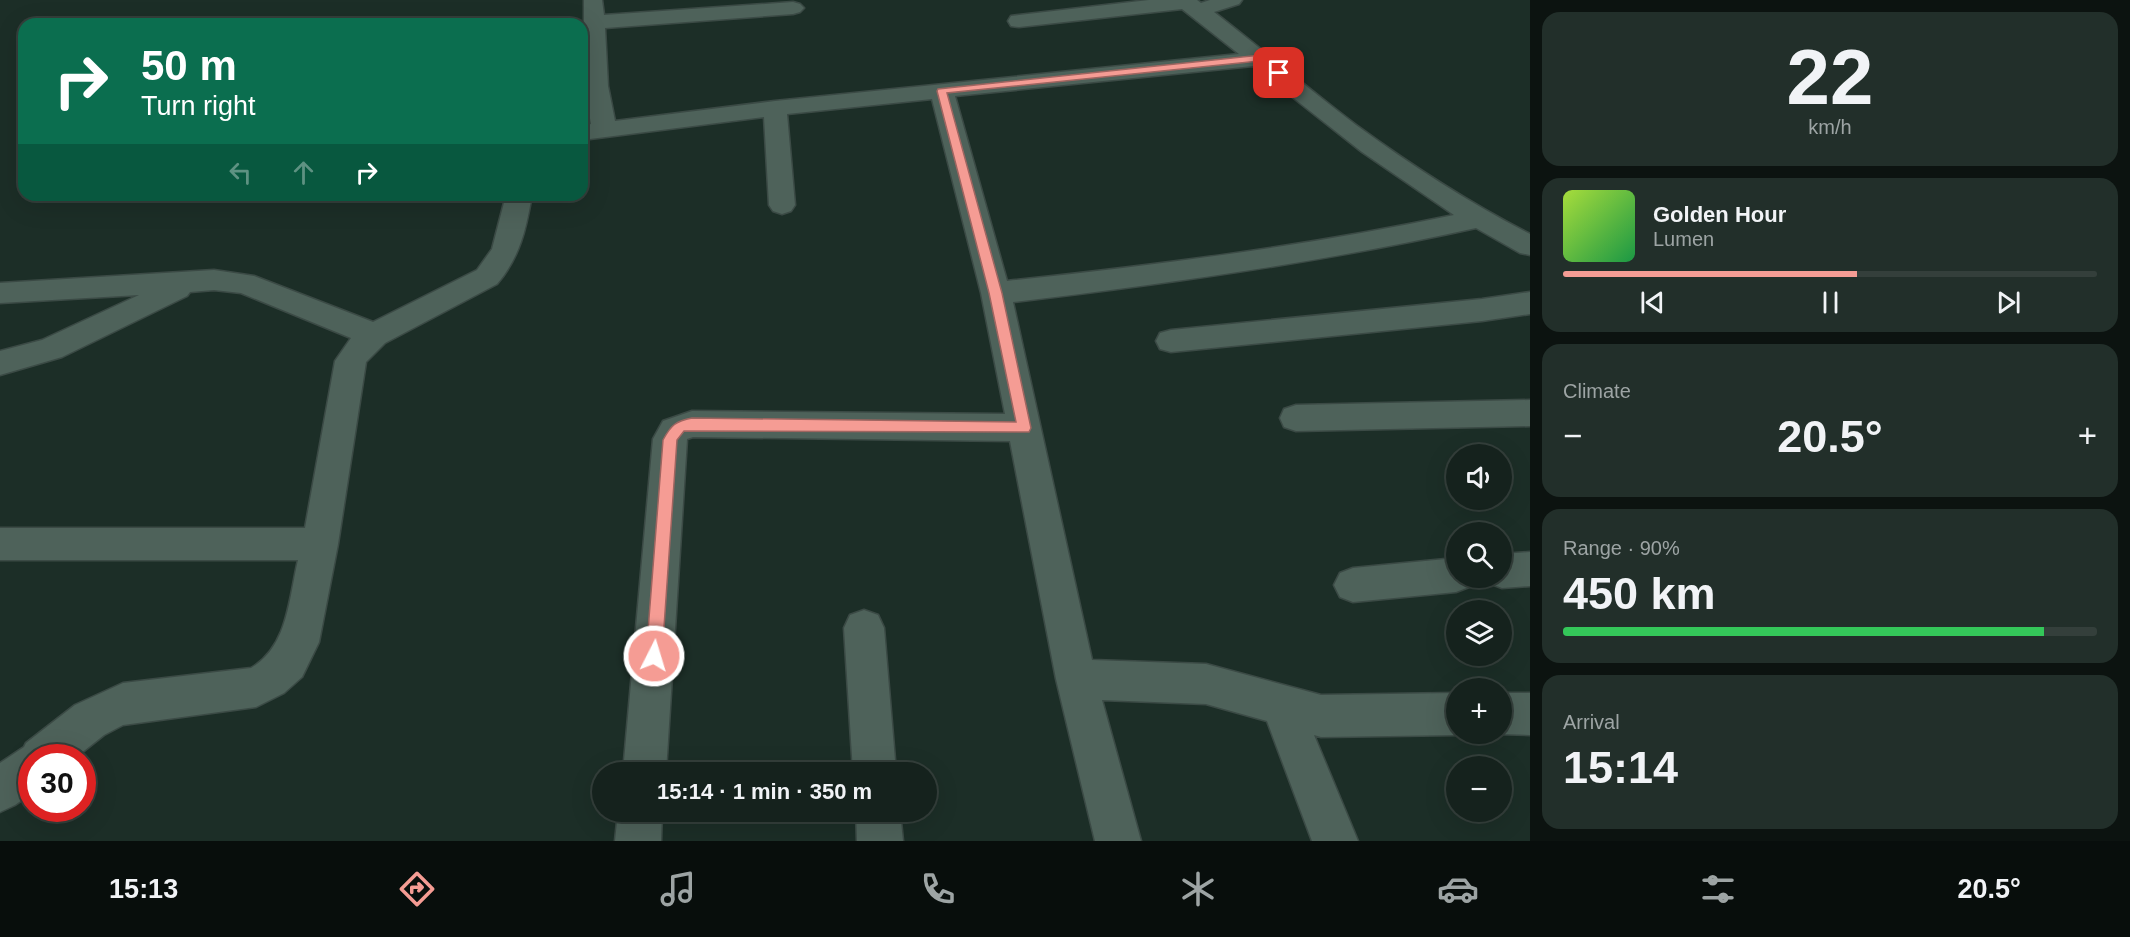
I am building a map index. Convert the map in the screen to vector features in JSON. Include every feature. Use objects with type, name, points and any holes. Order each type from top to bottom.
[{"type":"street","points":[[1019,21],[1232,0]]},
{"type":"street","points":[[1190,4],[1261,58],[1370,147],[1478,219],[1530,246]]},
{"type":"street","points":[[793,8],[593,11],[589,53],[596,86],[593,131],[775,108],[1261,58]]},
{"type":"street","points":[[942,91],[996,293],[1076,679],[1118,841]]},
{"type":"street","points":[[775,108],[782,205]]},
{"type":"street","points":[[58,744],[88,719],[105,710],[123,704],[256,687],[270,679],[288,663],[299,642],[320,544],[351,361],[359,348],[374,335],[487,277],[500,264],[509,247],[518,201]]},
{"type":"street","points":[[996,293],[1134,278],[1387,240],[1478,219]]},
{"type":"street","points":[[0,293],[214,280],[244,283],[374,335]]},
{"type":"street","points":[[0,363],[31,356],[62,345],[194,281]]},
{"type":"street","points":[[1171,342],[1530,303]]},
{"type":"street","points":[[1296,418],[1530,412]]},
{"type":"street","points":[[645,762],[670,440],[675,430],[692,424],[1024,428]]},
{"type":"street","points":[[0,544],[320,544]]},
{"type":"street","points":[[1512,570],[1530,568]]},
{"type":"street","points":[[1353,585],[1446,576]]},
{"type":"street","points":[[864,628],[874,762]]},
{"type":"street","points":[[1076,679],[1206,684],[1321,716],[1446,714]]},
{"type":"street","points":[[1282,707],[1335,841]]},
{"type":"street","points":[[1512,714],[1530,714]]},
{"type":"street","points":[[0,790],[18,776]]},
{"type":"street","points":[[638,841],[639,822]]},
{"type":"street","points":[[879,822],[880,841]]},
{"type":"route","points":[[654,656],[670,440],[675,430],[681,426],[692,424],[1024,428],[996,293],[942,91],[1261,58],[1279,73]]}]
